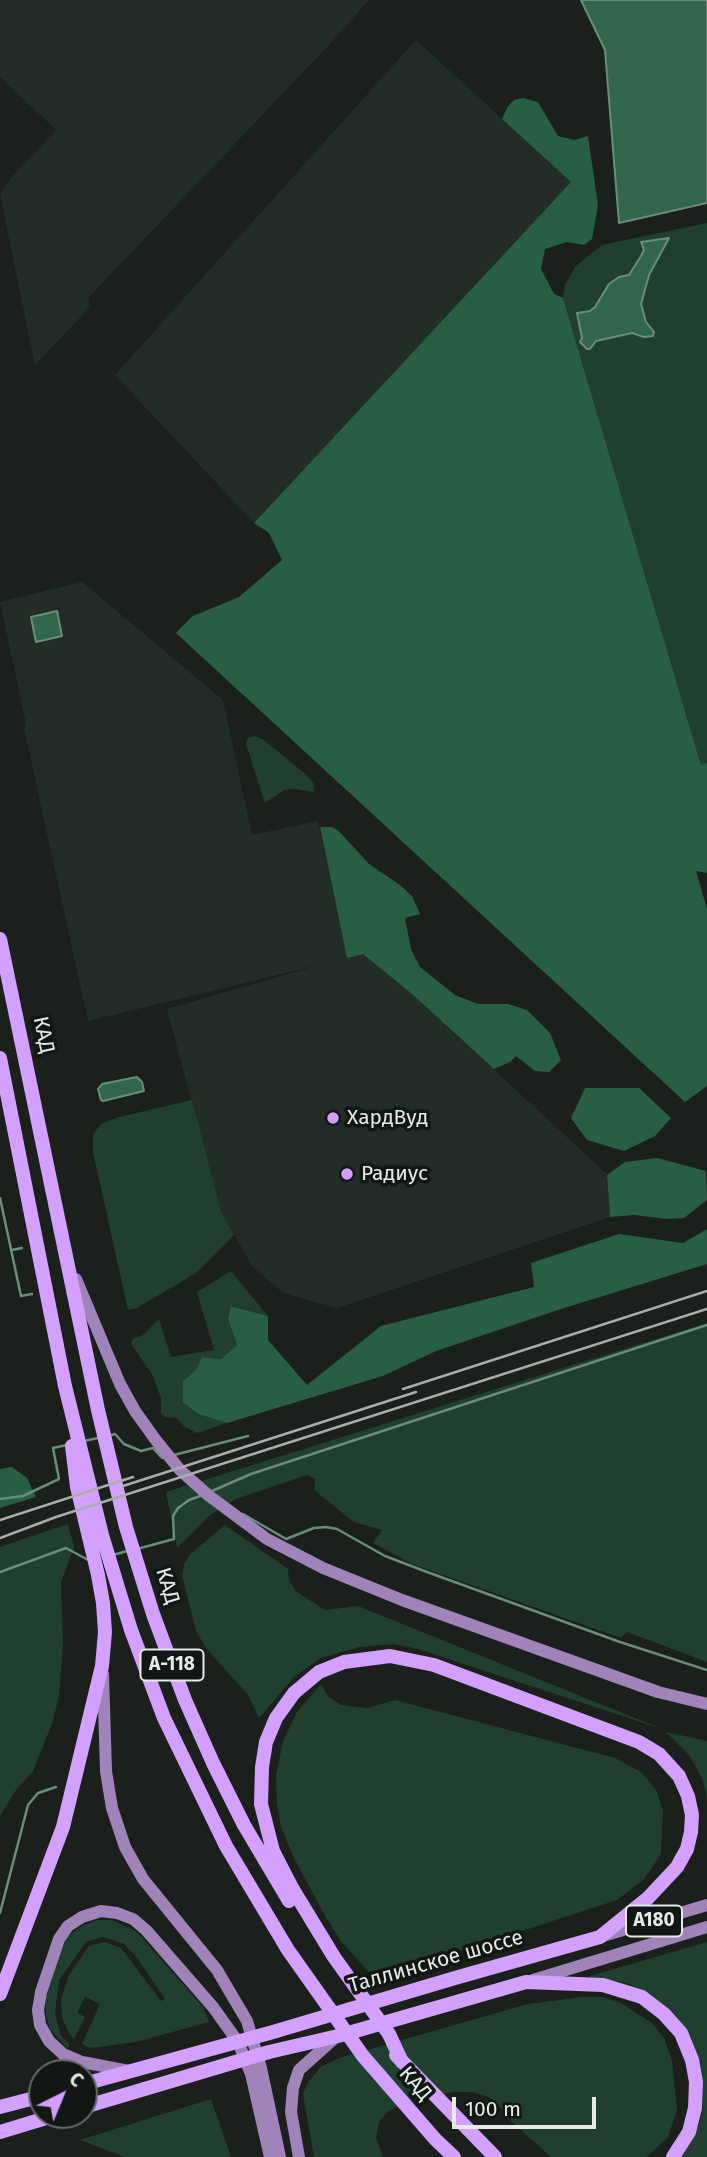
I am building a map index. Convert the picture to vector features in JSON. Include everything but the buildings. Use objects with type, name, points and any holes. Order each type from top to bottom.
[{"type":"highway","name":"КАД","points":[[0,939],[57,1219],[126,1527],[153,1614],[185,1700],[213,1763],[281,1888],[356,2005],[402,2062],[495,2157]]},
{"type":"highway","name":"КАД","points":[[0,1058],[65,1386],[102,1535],[131,1630],[164,1718],[197,1790],[256,1899],[326,2005],[370,2064],[454,2157]]},
{"type":"highway","points":[[0,1994],[63,1827],[102,1666],[105,1632],[103,1603],[77,1487],[65,1386]]},
{"type":"highway","points":[[402,2062],[389,2034],[334,1957],[292,1888],[273,1851],[261,1804],[266,1742],[276,1718],[294,1693],[319,1672],[344,1662],[390,1656],[434,1665],[639,1742],[659,1754],[679,1776],[688,1796],[692,1815],[687,1849],[667,1880],[600,1937]]},
{"type":"highway","name":"Таллинское шоссе","points":[[98,2080],[600,1937]]},
{"type":"highway","points":[[526,1982],[603,1985],[619,1989],[642,1997],[664,2014],[681,2033],[692,2060],[696,2082],[695,2108],[689,2132],[673,2157]]},
{"type":"highway","name":"Таллинское шоссе","points":[[98,2103],[269,2052],[338,2036],[526,1982]]},
{"type":"highway","points":[[0,2107],[28,2099]]},
{"type":"highway","points":[[0,2132],[28,2124]]},
{"type":"main road","points":[[57,1219],[79,1289],[120,1384],[135,1411],[180,1470],[237,1518],[267,1539],[323,1568],[402,1600],[658,1692],[707,1704]]},
{"type":"main road","points":[[102,1666],[106,1771],[112,1808],[125,1847],[143,1879],[217,1970],[247,2021],[261,2068],[270,2157]]},
{"type":"main road","name":"Таллинское шоссе","points":[[600,1937],[707,1905]]},
{"type":"main road","points":[[130,2071],[82,2062],[62,2054],[49,2041],[40,2025],[38,2010],[45,1977],[59,1939],[68,1926],[82,1917],[101,1912],[117,1913],[133,1919],[146,1930],[190,1979],[239,2042],[280,2157]]},
{"type":"main road","name":"Таллинское шоссе","points":[[526,1982],[707,1927]]},
{"type":"main road","points":[[299,2157],[290,2112],[293,2088],[299,2070],[338,2036]]},
{"type":"main road","points":[[435,2139],[447,2157]]},
{"type":"shaded area","points":[[0,0],[369,0],[89,297],[89,308],[35,365],[0,194],[12,177],[56,130],[0,77]]},
{"type":"shaded area","points":[[581,0],[707,0],[707,203],[619,223],[605,50]]},
{"type":"shaded area","points":[[416,40],[571,182],[254,523],[115,375]]},
{"type":"shaded area","points":[[523,98],[538,102],[558,136],[574,140],[588,136],[598,205],[592,239],[584,245],[567,242],[545,249],[541,269],[554,294],[563,298],[701,765],[707,763],[707,873],[696,871],[707,909],[707,1086],[685,1102],[176,633],[193,616],[239,597],[282,560],[269,533],[254,523],[571,182],[502,119],[514,100]]},
{"type":"shaded area","points":[[707,223],[707,763],[701,765],[563,298],[565,285],[575,267],[602,245]]},
{"type":"shaded area","points":[[669,238],[649,275],[641,304],[646,322],[654,332],[653,336],[644,337],[632,333],[596,341],[587,349],[580,342],[582,338],[577,313],[590,311],[609,284],[619,277],[629,275],[644,250],[641,242]]},
{"type":"shaded area","points":[[82,582],[223,700],[252,835],[318,821],[347,957],[363,953],[412,994],[607,1174],[610,1217],[337,1308],[283,1293],[252,1266],[221,1211],[167,1009],[323,964],[88,1021],[24,728],[26,724],[0,602]]},
{"type":"shaded area","points":[[57,611],[62,636],[36,642],[31,617]]},
{"type":"shaded area","points":[[255,736],[264,740],[304,773],[313,782],[314,792],[284,790],[265,803],[246,744],[248,738]]},
{"type":"shaded area","points":[[320,827],[338,830],[369,864],[412,896],[420,914],[405,918],[411,949],[420,967],[455,995],[478,1004],[508,1004],[527,1010],[550,1033],[561,1060],[549,1072],[535,1071],[516,1056],[510,1062],[494,1069],[412,994],[363,954],[347,958]]},
{"type":"shaded area","points":[[137,1077],[142,1082],[144,1091],[101,1100],[98,1089],[102,1084]]},
{"type":"shaded area","points":[[585,1088],[639,1088],[671,1118],[655,1136],[624,1151],[587,1140],[571,1118]]},
{"type":"shaded area","points":[[192,1100],[221,1211],[234,1235],[196,1273],[135,1309],[128,1310],[93,1152],[93,1134],[101,1124],[119,1117]]},
{"type":"shaded area","points":[[657,1158],[706,1171],[707,1200],[684,1218],[634,1215],[610,1217],[607,1175],[625,1162]]},
{"type":"shaded area","points":[[707,1229],[707,1264],[436,1351],[383,1376],[227,1423],[198,1414],[183,1402],[183,1381],[196,1370],[202,1357],[221,1359],[237,1345],[228,1319],[231,1306],[268,1316],[268,1340],[307,1385],[381,1326],[534,1287],[531,1263],[619,1234],[683,1243]]},
{"type":"shaded area","points":[[231,1271],[268,1316],[232,1306],[228,1319],[237,1345],[221,1359],[202,1357],[196,1370],[183,1381],[198,1414],[227,1423],[197,1433],[176,1418],[165,1417],[161,1413],[161,1398],[152,1374],[131,1344],[133,1339],[143,1335],[159,1319],[171,1357],[214,1350],[197,1292]]},
{"type":"shaded area","points":[[707,1323],[707,1662],[627,1632],[621,1638],[412,1564],[373,1543],[382,1530],[354,1522],[314,1490],[315,1479],[307,1475],[236,1499],[210,1515],[177,1548],[166,1492]]},
{"type":"shaded area","points":[[12,1467],[27,1478],[36,1497],[0,1508],[0,1469]]},
{"type":"shaded area","points":[[68,1524],[74,1547],[61,1582],[63,1645],[59,1695],[53,1721],[33,1771],[16,1790],[0,1816],[0,1547]]},
{"type":"shaded area","points":[[225,1525],[288,1569],[289,1581],[297,1592],[325,1610],[358,1606],[662,1729],[418,1649],[394,1644],[359,1647],[321,1658],[294,1677],[259,1718],[248,1695],[206,1648],[196,1631],[182,1576],[184,1564],[190,1554]]},
{"type":"shaded area","points":[[321,1684],[329,1697],[341,1705],[367,1708],[395,1700],[615,1758],[641,1772],[656,1790],[663,1811],[661,1854],[644,1879],[617,1900],[375,1979],[341,1941],[325,1916],[281,1827],[276,1776],[283,1741],[297,1712]]},
{"type":"shaded area","points":[[666,1732],[707,1741],[707,1798],[703,1781],[690,1756]]},
{"type":"shaded area","points":[[98,1920],[112,1920],[137,1932],[203,2007],[209,2022],[136,2042],[90,2048],[82,2044],[100,2004],[85,1997],[77,2013],[85,2017],[74,2039],[62,2018],[61,1999],[69,1975],[89,1946],[104,1942],[121,1948],[161,2001],[165,1999],[135,1955],[124,1944],[103,1937],[86,1942],[59,1980],[55,2012],[60,2034],[70,2045],[67,2048],[50,2029],[46,2015],[46,1997],[51,1973],[67,1937],[83,1925]]},
{"type":"shaded area","points":[[707,1942],[707,2157],[682,2157],[699,2125],[703,2109],[701,2071],[645,1993],[629,1984],[591,1979],[590,1976]]},
{"type":"shaded area","points":[[602,1997],[619,2002],[652,2023],[664,2038],[672,2060],[677,2110],[668,2137],[647,2157],[551,2157],[489,2097],[471,2092],[454,2092],[414,2098],[387,2112],[379,2122],[376,2138],[383,2157],[314,2157],[303,2094],[308,2082],[321,2067],[339,2058],[528,2004]]},
{"type":"shaded area","points":[[211,2099],[231,2157],[125,2157],[80,2140]]},
{"type":"waterway","points":[[0,1198],[21,1296],[32,1294]]},
{"type":"waterway","points":[[12,1250],[22,1248]]},
{"type":"waterway","points":[[212,1491],[251,1474],[707,1325]]},
{"type":"waterway","points":[[108,1436],[115,1434],[124,1444],[141,1451],[153,1448],[164,1458]]},
{"type":"waterway","points":[[174,1455],[248,1436]]},
{"type":"waterway","points":[[84,1441],[98,1438]]},
{"type":"waterway","points":[[0,1499],[23,1496],[59,1479],[53,1448],[67,1445]]},
{"type":"waterway","points":[[137,1549],[174,1539],[173,1516],[178,1508],[203,1495]]},
{"type":"waterway","points":[[243,1514],[286,1539],[314,1528],[337,1529],[385,1556],[620,1642],[707,1670]]},
{"type":"waterway","points":[[0,1572],[66,1548],[90,1561]]},
{"type":"waterway","points":[[113,1555],[127,1551]]},
{"type":"waterway","points":[[0,1913],[28,1805],[38,1793],[56,1787]]},
{"type":"railway","points":[[403,1389],[707,1291]]},
{"type":"railway","points":[[0,1538],[56,1517],[707,1309]]},
{"type":"railway","points":[[123,1486],[416,1392]]},
{"type":"railway","points":[[0,1520],[133,1477]]},
{"type":"place","name":"ХардВуд","points":[[333,1118]]},
{"type":"place","name":"Радиус","points":[[347,1174]]}]
